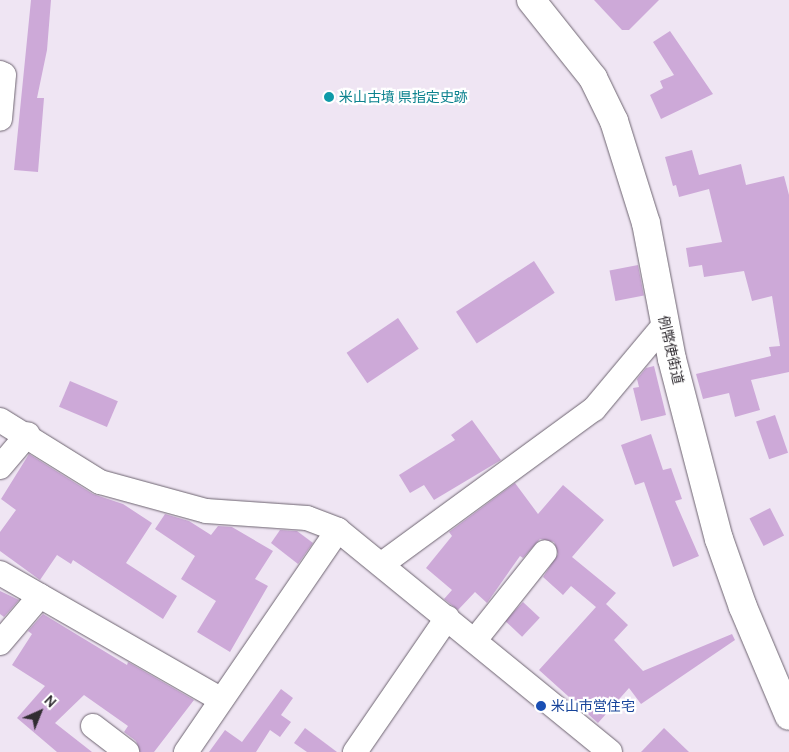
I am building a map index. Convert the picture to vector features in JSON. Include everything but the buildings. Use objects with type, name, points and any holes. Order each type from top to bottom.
[{"type":"street","name":"例幣使街道","points":[[530,0],[593,78],[614,121],[646,223],[665,324],[719,539],[743,608],[789,716]]},
{"type":"street","points":[[0,73],[4,75],[0,119]]},
{"type":"street","points":[[382,564],[594,409],[665,324]]},
{"type":"street","points":[[0,420],[28,434],[100,482],[206,511],[307,518],[338,530],[610,752]]},
{"type":"street","points":[[0,467],[28,434]]},
{"type":"street","points":[[186,752],[220,699],[338,530]]},
{"type":"street","points":[[475,640],[545,552]]},
{"type":"street","points":[[0,573],[220,699]]},
{"type":"street","points":[[0,643],[40,596]]},
{"type":"street","points":[[355,752],[448,618]]},
{"type":"street","points":[[93,726],[127,752]]},
{"type":"place","name":"米山古墳 県指定史跡","points":[[329,97]]},
{"type":"place","name":"米山市営住宅","points":[[541,706]]}]
